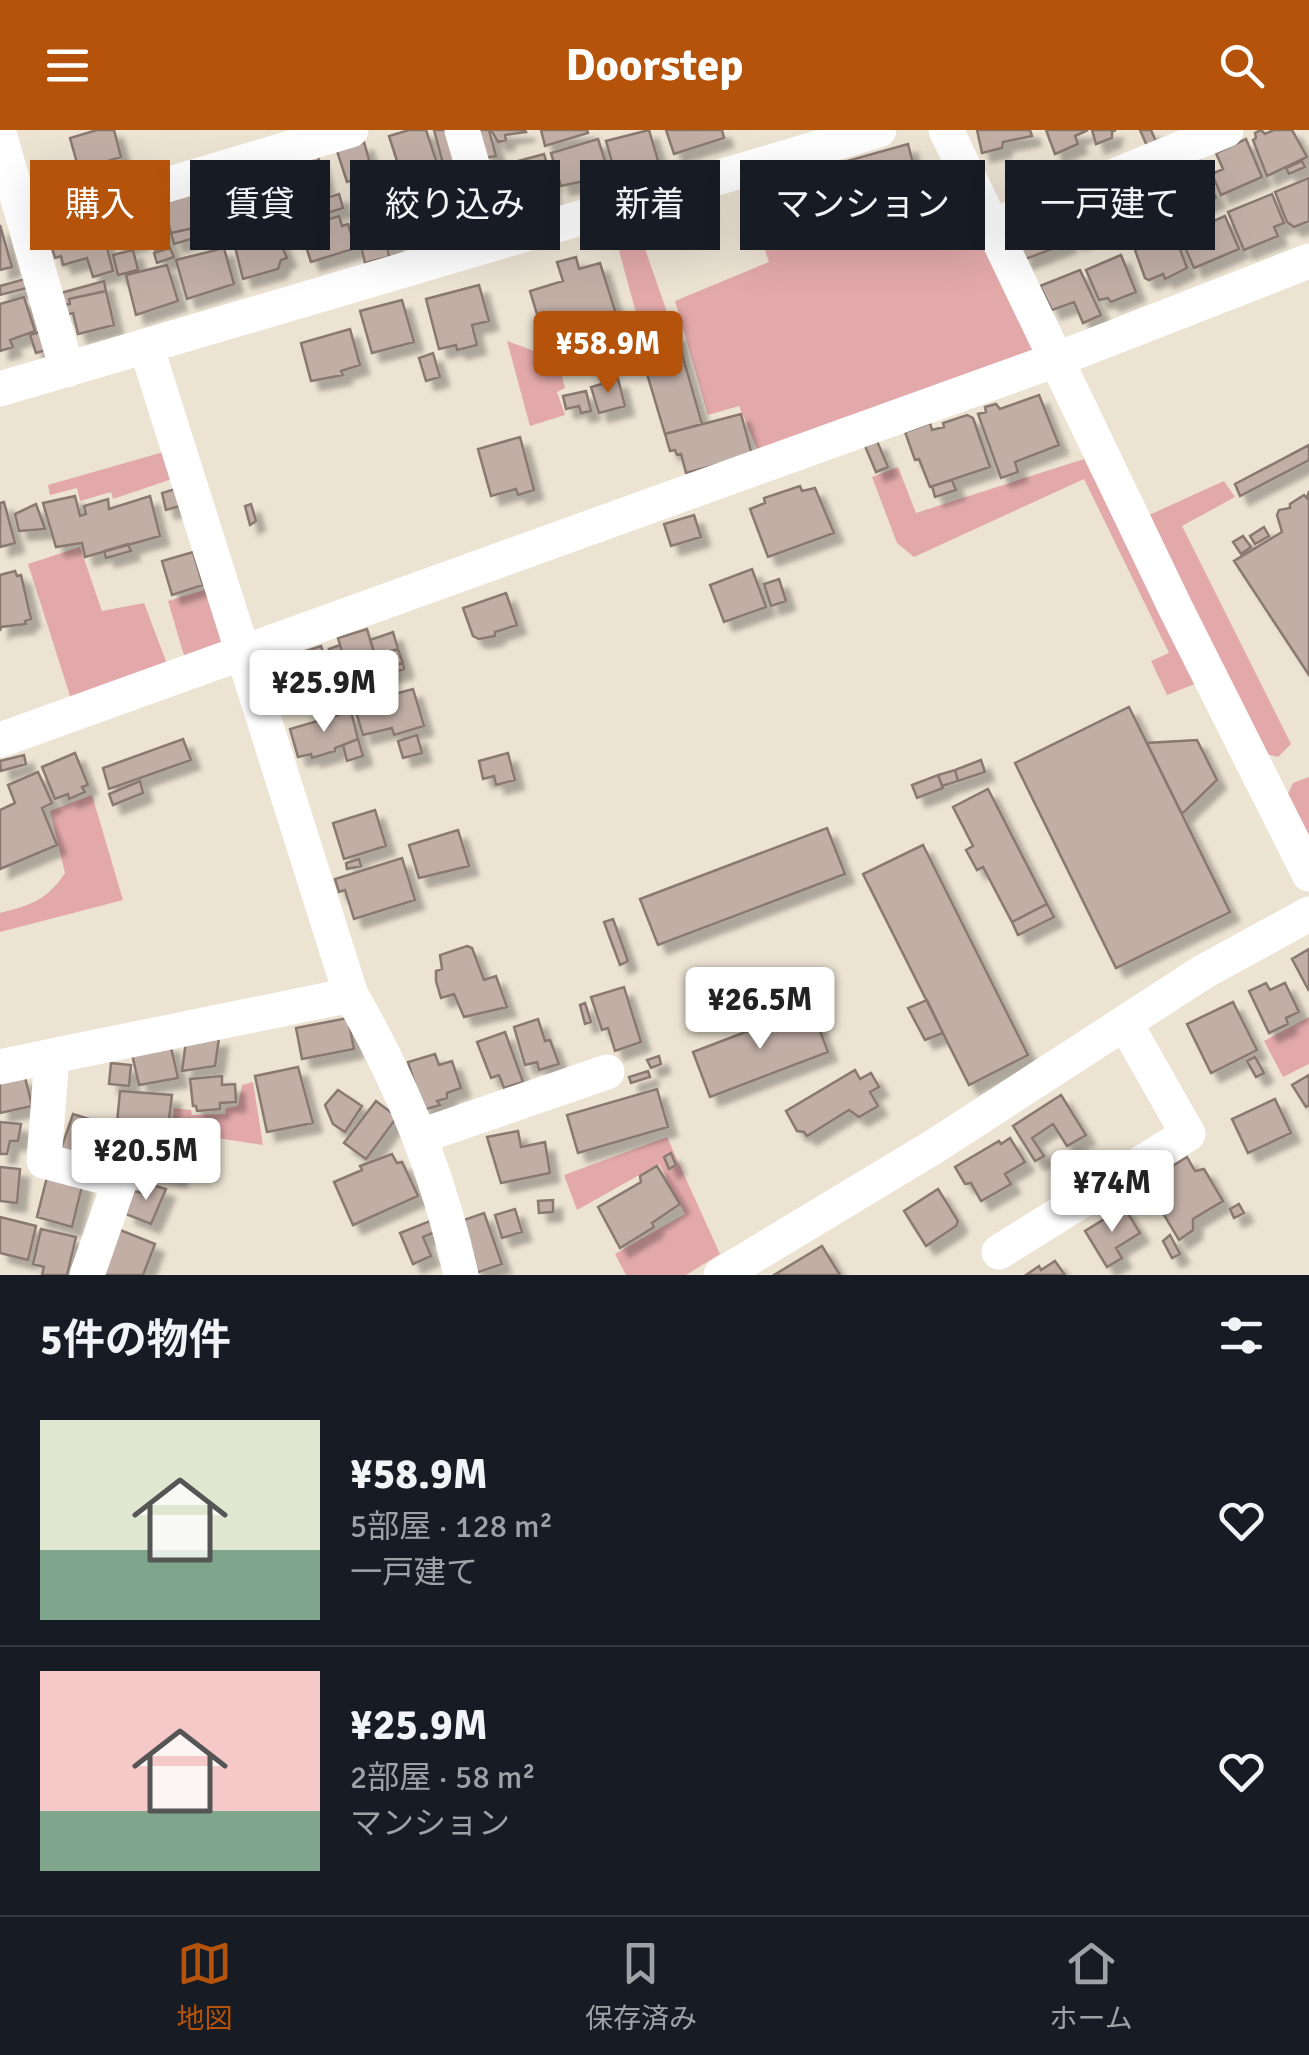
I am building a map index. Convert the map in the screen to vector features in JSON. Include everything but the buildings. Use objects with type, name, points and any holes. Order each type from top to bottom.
[{"type":"street","points":[[26,227],[352,130]]},
{"type":"street","points":[[462,130],[470,160]]},
{"type":"street","points":[[560,224],[879,130]]},
{"type":"street","points":[[946,130],[1309,874]]},
{"type":"street","points":[[993,226],[1226,130]]},
{"type":"street","points":[[0,137],[67,370]]},
{"type":"street","points":[[0,389],[470,250]]},
{"type":"street","points":[[0,740],[1058,359],[1309,261]]},
{"type":"street","points":[[146,346],[351,995],[386,1056],[421,1136],[460,1275]]},
{"type":"street","points":[[721,1275],[935,1146],[1203,972],[1309,914]]},
{"type":"street","points":[[0,1066],[351,995]]},
{"type":"street","points":[[1000,1252],[1188,1134],[1125,1023]]},
{"type":"street","points":[[52,1056],[44,1160],[120,1181],[87,1275]]},
{"type":"street","points":[[421,1136],[607,1072]]},
{"type":"shaded area","points":[[985,241],[1040,356],[758,451],[739,406],[708,415],[675,301],[769,262],[765,250],[985,250]]},
{"type":"shaded area","points":[[619,250],[645,250],[668,315],[639,324]]},
{"type":"shaded area","points":[[507,341],[558,360],[565,388],[557,392],[565,415],[530,426]]},
{"type":"shaded area","points":[[167,451],[172,479],[113,499],[111,492],[80,501],[77,488],[50,495],[48,485]]},
{"type":"shaded area","points":[[1084,459],[1197,683],[1167,695],[1151,661],[1169,653],[1084,479],[914,557],[897,543],[872,477],[898,467],[916,513]]},
{"type":"shaded area","points":[[1224,481],[1235,497],[1182,526],[1291,744],[1278,757],[1263,753],[1147,516]]},
{"type":"shaded area","points":[[80,547],[102,611],[144,603],[169,669],[71,699],[28,564]]},
{"type":"shaded area","points":[[207,589],[224,641],[185,659],[168,601]]},
{"type":"shaded area","points":[[1309,777],[1309,845],[1286,798],[1293,783]]},
{"type":"shaded area","points":[[92,795],[123,900],[0,932],[0,913],[37,900],[52,890],[65,873],[50,811]]},
{"type":"shaded area","points":[[1309,1017],[1309,1064],[1283,1077],[1264,1041]]},
{"type":"shaded area","points":[[253,1082],[263,1145],[172,1131],[174,1108],[191,1110],[192,1115],[225,1114],[226,1108],[238,1106],[242,1085]]},
{"type":"shaded area","points":[[667,1137],[720,1254],[686,1275],[626,1275],[615,1254],[685,1214],[659,1164],[577,1210],[564,1175]]}]
